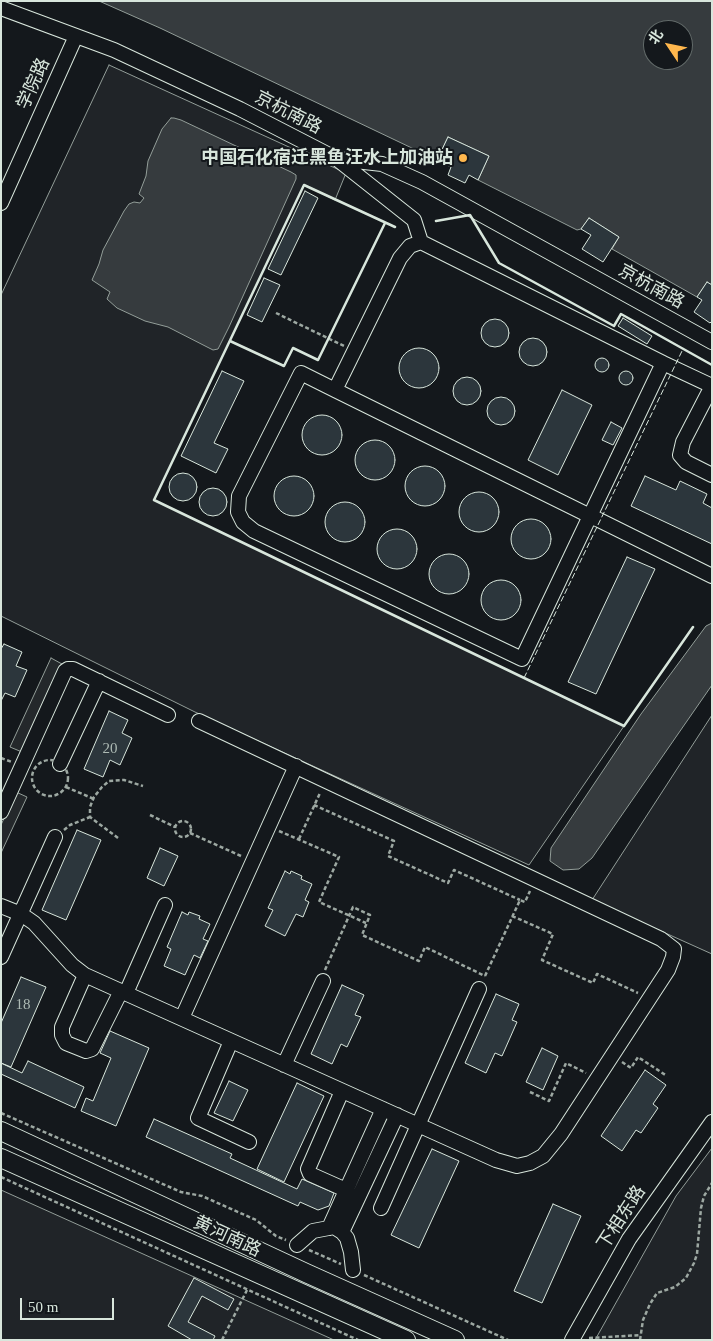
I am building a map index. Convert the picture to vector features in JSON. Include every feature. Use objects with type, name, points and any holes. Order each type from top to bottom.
[{"type":"main road","name":"黄河南路","points":[[1,1131],[455,1340]]},
{"type":"main road","name":"黄河南路","points":[[1,1158],[406,1340]]},
{"type":"street","name":"京杭南路","points":[[1,8],[114,50],[231,105],[337,159],[382,164],[422,182],[712,342]]},
{"type":"street","name":"学院路","points":[[1,203],[76,36]]},
{"type":"street","points":[[337,159],[414,220],[421,242],[712,386],[683,442],[680,455],[686,462],[712,475]]},
{"type":"street","points":[[335,390],[400,258],[410,246],[421,242]]},
{"type":"street","points":[[663,363],[590,516],[522,659],[254,531],[243,522],[238,512],[239,496],[301,373],[590,516],[710,572]]},
{"type":"street","points":[[1,812],[65,671],[73,668],[168,714]]},
{"type":"street","points":[[60,764],[99,681]]},
{"type":"street","points":[[1,906],[21,914],[34,923],[72,965],[85,975],[496,1160],[517,1166],[530,1163],[543,1156],[551,1148],[668,970],[674,949],[661,939],[199,721]]},
{"type":"street","points":[[182,1018],[296,766]]},
{"type":"street","points":[[1,957],[54,837]]},
{"type":"street","points":[[85,975],[62,1027],[62,1035],[66,1042],[86,1051],[92,1049],[124,992],[166,905]]},
{"type":"street","points":[[284,1065],[323,981]]},
{"type":"street","points":[[381,1208],[479,989]]},
{"type":"street","points":[[231,1040],[198,1118],[249,1142]]},
{"type":"street","points":[[342,1090],[308,1169],[310,1174],[346,1190]]},
{"type":"street","points":[[336,1230],[346,1190],[383,1109]]},
{"type":"street","points":[[336,1230],[397,1115]]},
{"type":"street","name":"下相东路","points":[[572,1340],[629,1239],[712,1122]]},
{"type":"street","points":[[297,1245],[314,1231],[336,1230],[347,1238],[353,1270]]},
{"type":"path","points":[[276,313],[354,351]]},
{"type":"path","points":[[49,761],[60,764],[66,772],[66,787],[56,795],[44,796],[39,793],[32,782],[34,770],[49,761]]},
{"type":"path","points":[[90,817],[90,808],[94,799],[102,787],[109,781],[124,780],[143,786]]},
{"type":"path","points":[[299,839],[326,780]]},
{"type":"path","points":[[66,787],[94,799]]},
{"type":"path","points":[[314,805],[394,841],[388,856],[448,883],[454,870],[525,902],[535,879]]},
{"type":"path","points":[[150,815],[175,827]]},
{"type":"path","points":[[54,837],[70,824],[90,817]]},
{"type":"path","points":[[90,817],[118,838]]},
{"type":"path","points":[[178,822],[186,822],[190,825],[190,833],[181,837],[176,834],[175,827],[178,822]]},
{"type":"path","points":[[269,826],[340,857],[319,902],[367,924]]},
{"type":"path","points":[[190,833],[253,861]]},
{"type":"path","points":[[479,989],[520,900]]},
{"type":"path","points":[[323,981],[321,977],[353,908],[370,915],[362,935],[419,961],[425,947],[485,976]]},
{"type":"path","points":[[512,916],[553,934],[542,960],[593,982],[596,974],[649,998]]},
{"type":"path","points":[[612,1056],[631,1068],[638,1057],[667,1076]]},
{"type":"path","points":[[530,1092],[548,1101],[566,1063],[597,1078]]},
{"type":"path","points":[[1,1113],[181,1192],[202,1196],[256,1220],[276,1236],[508,1340]]},
{"type":"path","points":[[1,1177],[358,1340]]},
{"type":"path","points":[[640,1340],[643,1320],[650,1304],[658,1293],[681,1283],[694,1263],[697,1254],[701,1208],[704,1196],[712,1183]]},
{"type":"path","points":[[222,1340],[248,1290]]},
{"type":"path","points":[[589,1339],[594,1329]]},
{"type":"path","points":[[589,1339],[641,1334]]},
{"type":"shaded area","points":[[99,1],[712,1],[712,285],[707,282],[697,297],[612,249],[619,237],[589,218],[581,229],[577,230],[478,180],[489,156],[448,137],[437,160],[160,28]]},
{"type":"shaded area","points":[[109,65],[346,173],[335,200],[304,185],[154,500],[624,726],[529,865],[195,712],[1,616],[1,295]]},
{"type":"shaded area","points":[[171,118],[181,120],[296,175],[296,179],[229,327],[218,349],[213,350],[168,327],[145,321],[117,308],[107,299],[110,292],[92,280],[103,250],[124,211],[129,204],[134,202],[140,203],[144,198],[139,194],[146,176],[148,161],[162,129]]},
{"type":"shaded area","points":[[712,623],[712,685],[592,858],[579,869],[563,870],[550,861],[551,848],[641,714],[706,626]]},
{"type":"shaded area","points":[[51,658],[62,664],[22,752],[10,747]]},
{"type":"shaded area","points":[[712,715],[712,954],[592,900]]},
{"type":"shaded area","points":[[16,792],[27,797],[1,853],[1,825]]},
{"type":"shaded area","points":[[712,1148],[712,1340],[595,1340],[676,1196]]},
{"type":"shaded area","points":[[1,1190],[334,1340],[1,1340]]},
{"type":"building","name":"中国石化宿迁黑鱼汪水上加油站","points":[[448,137],[489,156],[478,180],[469,175],[465,183],[448,175],[451,167],[437,160]]},
{"type":"building","points":[[305,191],[318,198],[281,275],[268,269]]},
{"type":"building","points":[[589,218],[619,237],[603,262],[582,249],[591,235],[581,229]]},
{"type":"building","points":[[264,278],[280,285],[262,322],[247,315]]},
{"type":"building","points":[[707,282],[712,285],[712,321],[710,323],[694,312],[702,300],[697,297]]},
{"type":"building","points":[[623,318],[652,336],[647,344],[618,326]]},
{"type":"building","points":[[495,319],[505,323],[509,333],[505,343],[495,347],[485,343],[481,333],[485,323]]},
{"type":"building","points":[[533,338],[543,342],[547,352],[543,362],[533,366],[523,362],[519,352],[523,342]]},
{"type":"building","points":[[419,348],[433,354],[439,368],[433,382],[419,388],[405,382],[399,368],[405,354]]},
{"type":"building","points":[[599,358],[605,358],[609,365],[605,372],[599,372],[595,368],[595,362]]},
{"type":"building","points":[[222,371],[244,381],[214,443],[228,449],[216,473],[181,456]]},
{"type":"building","points":[[623,371],[629,371],[633,378],[629,385],[623,385],[619,381],[619,375]]},
{"type":"building","points":[[467,377],[477,381],[481,391],[477,401],[467,405],[457,401],[453,391],[457,381]]},
{"type":"building","points":[[562,390],[592,405],[558,475],[528,460]]},
{"type":"building","points":[[501,397],[511,401],[515,411],[511,421],[501,425],[491,421],[487,411],[491,401]]},
{"type":"building","points":[[322,415],[336,421],[342,435],[336,449],[322,455],[308,449],[302,435],[308,421]]},
{"type":"building","points":[[611,422],[622,428],[613,445],[602,440]]},
{"type":"building","points":[[375,440],[389,446],[395,460],[389,474],[375,480],[361,474],[355,460],[361,446]]},
{"type":"building","points":[[425,466],[439,472],[445,486],[439,500],[425,506],[411,500],[405,486],[411,472]]},
{"type":"building","points":[[183,473],[193,477],[197,487],[193,497],[183,501],[173,497],[169,487],[173,477]]},
{"type":"building","points":[[294,476],[308,482],[314,496],[308,510],[294,516],[280,510],[274,496],[280,482]]},
{"type":"building","points":[[645,476],[676,490],[680,481],[707,494],[703,503],[712,508],[712,544],[631,506]]},
{"type":"building","points":[[213,488],[223,492],[227,502],[223,512],[213,516],[203,512],[199,502],[203,492]]},
{"type":"building","points":[[479,492],[493,498],[499,512],[493,526],[479,532],[465,526],[459,512],[465,498]]},
{"type":"building","points":[[345,502],[359,508],[365,522],[359,536],[345,542],[331,536],[325,522],[331,508]]},
{"type":"building","points":[[531,519],[545,525],[551,539],[545,553],[531,559],[517,553],[511,539],[517,525]]},
{"type":"building","points":[[397,529],[411,535],[417,549],[411,563],[397,569],[383,563],[377,549],[383,535]]},
{"type":"building","points":[[449,554],[463,560],[469,574],[463,588],[449,594],[435,588],[429,574],[435,560]]},
{"type":"building","points":[[627,557],[655,569],[596,694],[568,682]]},
{"type":"building","points":[[501,580],[515,586],[521,600],[515,614],[501,620],[487,614],[481,600],[487,586]]},
{"type":"building","points":[[4,644],[22,652],[16,666],[27,670],[15,697],[5,693],[1,701],[1,649]]},
{"type":"building","points":[[109,711],[128,720],[122,733],[132,738],[120,765],[110,760],[103,777],[84,769]]},
{"type":"building","points":[[77,830],[101,840],[66,920],[42,910]]},
{"type":"building","points":[[160,848],[178,856],[164,886],[147,878]]},
{"type":"building","points":[[285,871],[290,874],[291,871],[302,876],[301,879],[312,884],[305,900],[309,902],[303,917],[296,914],[285,936],[265,926],[273,910],[268,908]]},
{"type":"building","points":[[182,912],[188,915],[189,912],[200,916],[199,919],[210,924],[203,939],[208,941],[200,958],[194,955],[185,975],[164,966],[171,949],[167,947]]},
{"type":"building","points":[[21,977],[46,987],[11,1067],[1,1063],[1,1023]]},
{"type":"building","points":[[342,985],[364,995],[355,1015],[361,1017],[347,1047],[341,1044],[332,1064],[311,1054]]},
{"type":"building","points":[[496,994],[519,1004],[512,1020],[517,1022],[502,1056],[495,1053],[486,1073],[465,1063]]},
{"type":"building","points":[[110,1031],[149,1048],[116,1126],[81,1111],[86,1098],[93,1101],[111,1058],[100,1053]]},
{"type":"building","points":[[542,1048],[558,1056],[543,1090],[526,1082]]},
{"type":"building","points":[[28,1061],[84,1087],[75,1108],[1,1074],[1,1063],[22,1073]]},
{"type":"building","points":[[645,1070],[666,1085],[653,1104],[658,1108],[641,1133],[636,1130],[622,1151],[601,1136]]},
{"type":"building","points":[[229,1081],[248,1090],[233,1121],[214,1113]]},
{"type":"building","points":[[297,1083],[324,1096],[284,1182],[257,1169]]},
{"type":"building","points":[[154,1119],[232,1154],[230,1158],[297,1189],[302,1179],[334,1193],[329,1206],[318,1210],[300,1202],[298,1206],[146,1137]]},
{"type":"building","points":[[432,1149],[459,1161],[419,1248],[391,1235]]},
{"type":"building","points":[[553,1204],[581,1216],[542,1303],[514,1291]]},
{"type":"building","points":[[194,1278],[234,1299],[228,1310],[202,1296],[188,1322],[215,1336],[213,1340],[192,1340],[168,1326]]},
{"type":"fence","points":[[524,678],[683,349]]},
{"type":"wall","points":[[395,227],[304,185],[154,500],[624,726],[693,627]]},
{"type":"wall","points":[[436,221],[470,215],[499,263],[614,326],[621,314],[712,365]]},
{"type":"wall","points":[[230,341],[284,366],[293,348],[318,360],[385,223]]},
{"type":"place","name":"中国石化宿迁黑鱼汪水上加油站","points":[[463,158]]}]
